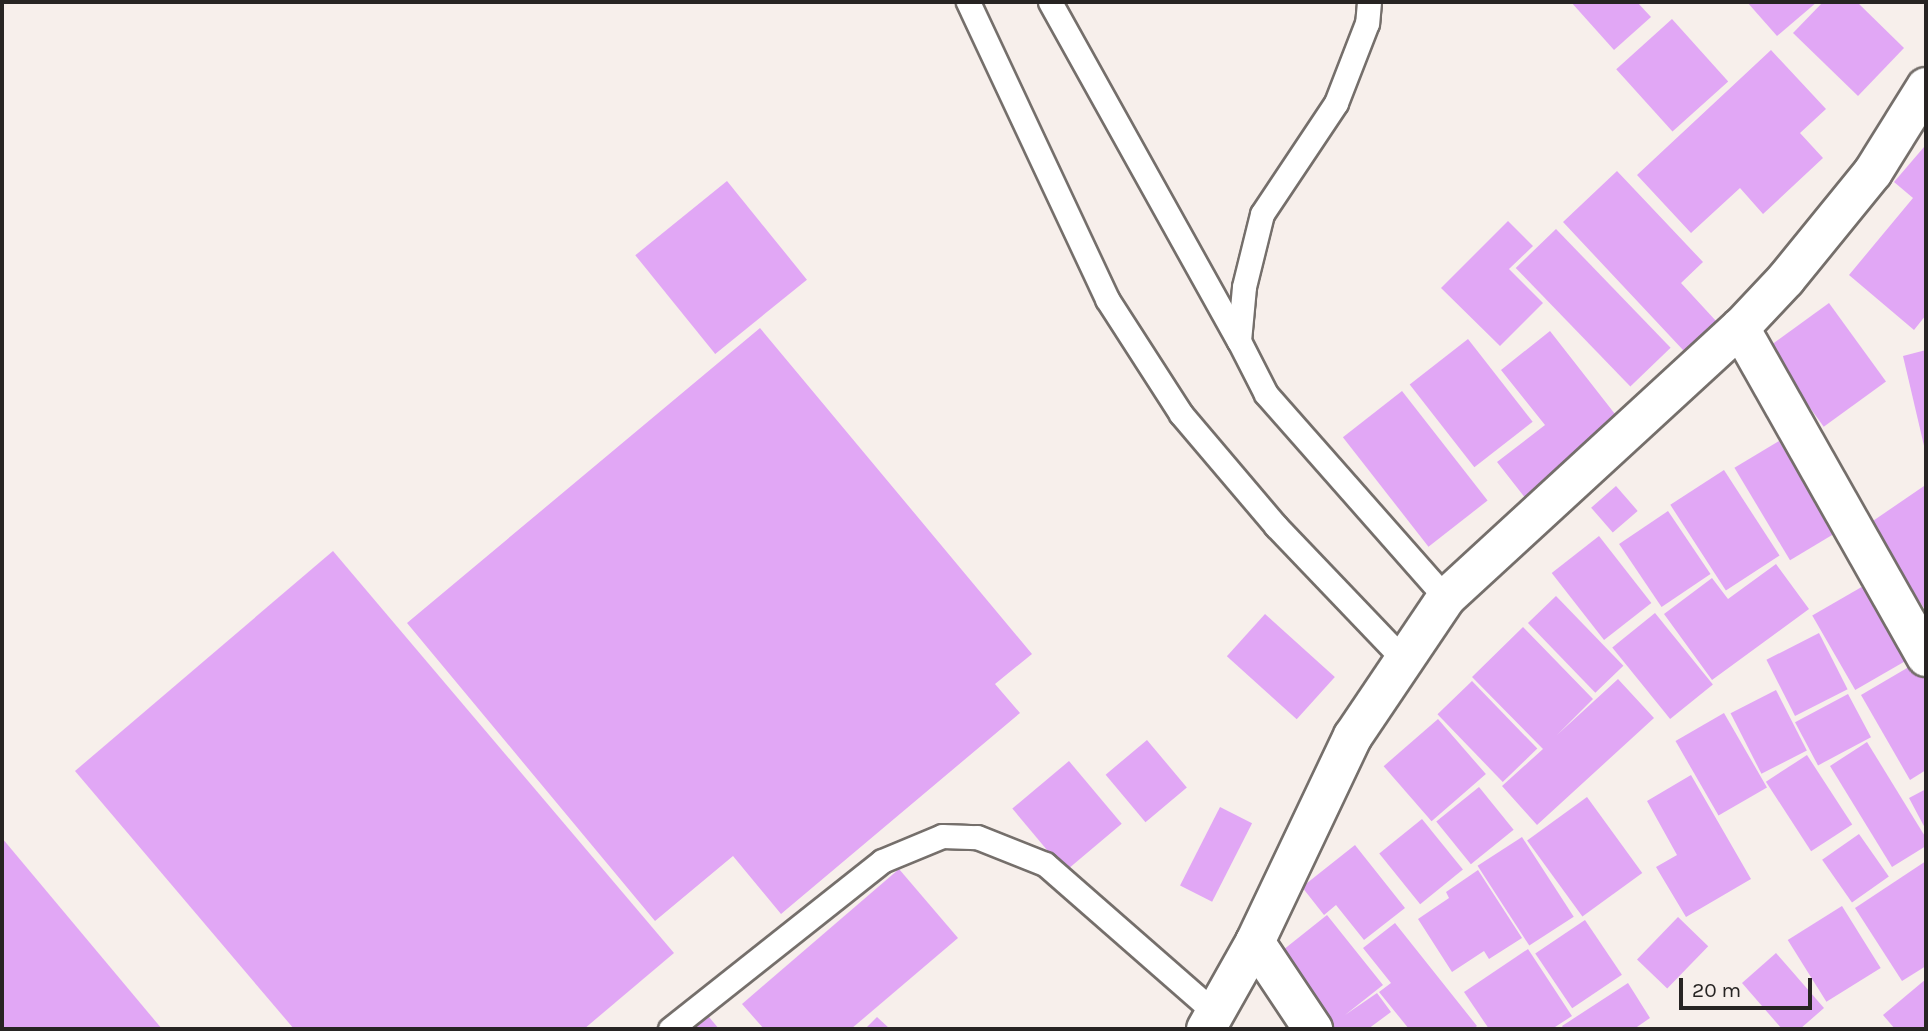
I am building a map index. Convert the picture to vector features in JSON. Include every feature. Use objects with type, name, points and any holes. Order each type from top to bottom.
[{"type":"street","points":[[1210,1021],[1255,942],[1353,737],[1446,598],[1740,328],[1786,279],[1873,172],[1926,87]]},
{"type":"street","points":[[1740,328],[1926,657]]},
{"type":"street","points":[[1255,942],[1313,1029]]},
{"type":"lane","points":[[968,2],[1107,299],[1181,414],[1276,526],[1403,659]]},
{"type":"lane","points":[[1050,2],[1266,394],[1446,598]]},
{"type":"lane","points":[[1239,341],[1244,287],[1262,214],[1336,103],[1367,23],[1369,2]]},
{"type":"lane","points":[[670,1029],[882,861],[942,836],[977,837],[1045,864],[1210,1021]]},
{"type":"building","points":[[1571,2],[1637,2],[1651,17],[1614,50]]},
{"type":"building","points":[[1747,2],[1817,2],[1777,36]]},
{"type":"building","points":[[1823,2],[1857,2],[1904,48],[1858,96],[1793,33]]},
{"type":"building","points":[[1672,19],[1728,81],[1672,132],[1616,69]]},
{"type":"building","points":[[1771,50],[1826,109],[1800,133],[1823,158],[1763,214],[1740,188],[1691,233],[1637,175]]},
{"type":"building","points":[[1924,147],[1926,315],[1914,330],[1849,275],[1913,198],[1894,182]]},
{"type":"building","points":[[1617,171],[1703,262],[1681,283],[1716,321],[1684,351],[1563,222]]},
{"type":"building","points":[[727,181],[807,280],[715,354],[635,255]]},
{"type":"building","points":[[1508,221],[1533,246],[1509,269],[1543,303],[1500,346],[1441,288]]},
{"type":"building","points":[[1556,229],[1671,348],[1630,387],[1516,268]]},
{"type":"building","points":[[1829,303],[1886,381],[1824,427],[1767,348]]},
{"type":"building","points":[[760,328],[1032,654],[995,684],[1020,713],[781,914],[733,856],[655,921],[407,623]]},
{"type":"building","points":[[1550,331],[1622,423],[1526,499],[1497,462],[1545,425],[1501,370]]},
{"type":"building","points":[[1468,339],[1533,422],[1474,467],[1410,385]]},
{"type":"building","points":[[1926,350],[1926,449],[1925,450],[1903,356]]},
{"type":"building","points":[[1402,391],[1488,501],[1428,547],[1343,437]]},
{"type":"building","points":[[1779,441],[1835,534],[1790,560],[1734,468]]},
{"type":"building","points":[[1724,470],[1780,556],[1726,590],[1670,505]]},
{"type":"building","points":[[1616,486],[1638,511],[1613,533],[1591,508]]},
{"type":"building","points":[[1924,486],[1926,490],[1926,611],[1867,525]]},
{"type":"building","points":[[1668,511],[1710,574],[1662,607],[1619,544]]},
{"type":"building","points":[[1599,536],[1651,603],[1604,640],[1552,573]]},
{"type":"building","points":[[333,551],[674,953],[584,1029],[294,1029],[75,771]]},
{"type":"building","points":[[1776,564],[1809,609],[1712,680],[1664,614],[1712,578],[1728,599]]},
{"type":"building","points":[[1872,581],[1915,655],[1855,690],[1812,616]]},
{"type":"building","points":[[1556,596],[1623,666],[1595,693],[1528,623]]},
{"type":"building","points":[[1655,613],[1713,684],[1670,719],[1612,648]]},
{"type":"building","points":[[1265,614],[1335,677],[1297,719],[1227,656]]},
{"type":"building","points":[[1523,627],[1593,699],[1557,735],[1618,679],[1654,718],[1537,825],[1502,786],[1543,749],[1472,677]]},
{"type":"building","points":[[1819,633],[1848,689],[1795,716],[1766,660]]},
{"type":"building","points":[[1919,661],[1926,673],[1926,770],[1910,780],[1861,695]]},
{"type":"building","points":[[1472,681],[1537,749],[1503,782],[1437,714]]},
{"type":"building","points":[[1776,690],[1807,751],[1761,774],[1731,713]]},
{"type":"building","points":[[1848,694],[1871,737],[1818,765],[1795,722]]},
{"type":"building","points":[[1724,713],[1767,787],[1719,815],[1676,741]]},
{"type":"building","points":[[1438,719],[1486,774],[1432,821],[1384,766]]},
{"type":"building","points":[[1147,740],[1187,787],[1145,822],[1106,775]]},
{"type":"building","points":[[1867,742],[1926,838],[1926,846],[1892,867],[1830,766]]},
{"type":"building","points":[[1807,755],[1852,825],[1811,851],[1766,782]]},
{"type":"building","points":[[1069,761],[1122,824],[1065,871],[1012,809]]},
{"type":"building","points":[[1691,775],[1751,879],[1686,917],[1656,867],[1677,855],[1647,801]]},
{"type":"building","points":[[1479,787],[1514,830],[1471,864],[1436,822]]},
{"type":"building","points":[[1926,789],[1926,830],[1909,798]]},
{"type":"building","points":[[1587,797],[1642,873],[1582,917],[1527,840]]},
{"type":"building","points":[[1220,807],[1252,823],[1212,902],[1180,885]]},
{"type":"building","points":[[1422,819],[1463,870],[1420,904],[1379,854]]},
{"type":"building","points":[[1859,834],[1889,877],[1852,902],[1822,860]]},
{"type":"building","points":[[1522,837],[1574,917],[1529,946],[1478,866]]},
{"type":"building","points":[[2,838],[162,1029],[2,1029]]},
{"type":"building","points":[[1355,845],[1405,908],[1364,940],[1336,905],[1324,915],[1302,887]]},
{"type":"building","points":[[1926,861],[1926,966],[1902,981],[1855,908]]},
{"type":"building","points":[[899,869],[958,938],[851,1029],[764,1029],[742,1004]]},
{"type":"building","points":[[1478,870],[1522,938],[1489,959],[1484,951],[1452,972],[1418,919],[1449,898],[1446,892]]},
{"type":"building","points":[[1842,906],[1881,968],[1826,1002],[1788,940]]},
{"type":"building","points":[[1327,915],[1383,985],[1345,1015],[1377,993],[1391,1012],[1368,1029],[1328,1029],[1334,1025],[1278,954]]},
{"type":"building","points":[[1678,917],[1708,946],[1667,989],[1637,959]]},
{"type":"building","points":[[1585,920],[1622,975],[1572,1008],[1535,954]]},
{"type":"building","points":[[1395,923],[1477,1026],[1473,1029],[1409,1029],[1379,992],[1391,983],[1363,948]]},
{"type":"building","points":[[1528,949],[1572,1016],[1552,1029],[1489,1029],[1464,992]]},
{"type":"building","points":[[1776,953],[1824,1008],[1800,1029],[1782,1029],[1742,983]]},
{"type":"building","points":[[1926,979],[1926,1029],[1895,1029],[1883,1015]]},
{"type":"building","points":[[1628,983],[1650,1018],[1634,1029],[1564,1029],[1562,1026]]},
{"type":"building","points":[[709,1017],[719,1029],[694,1029]]},
{"type":"building","points":[[877,1017],[890,1029],[865,1029]]}]
